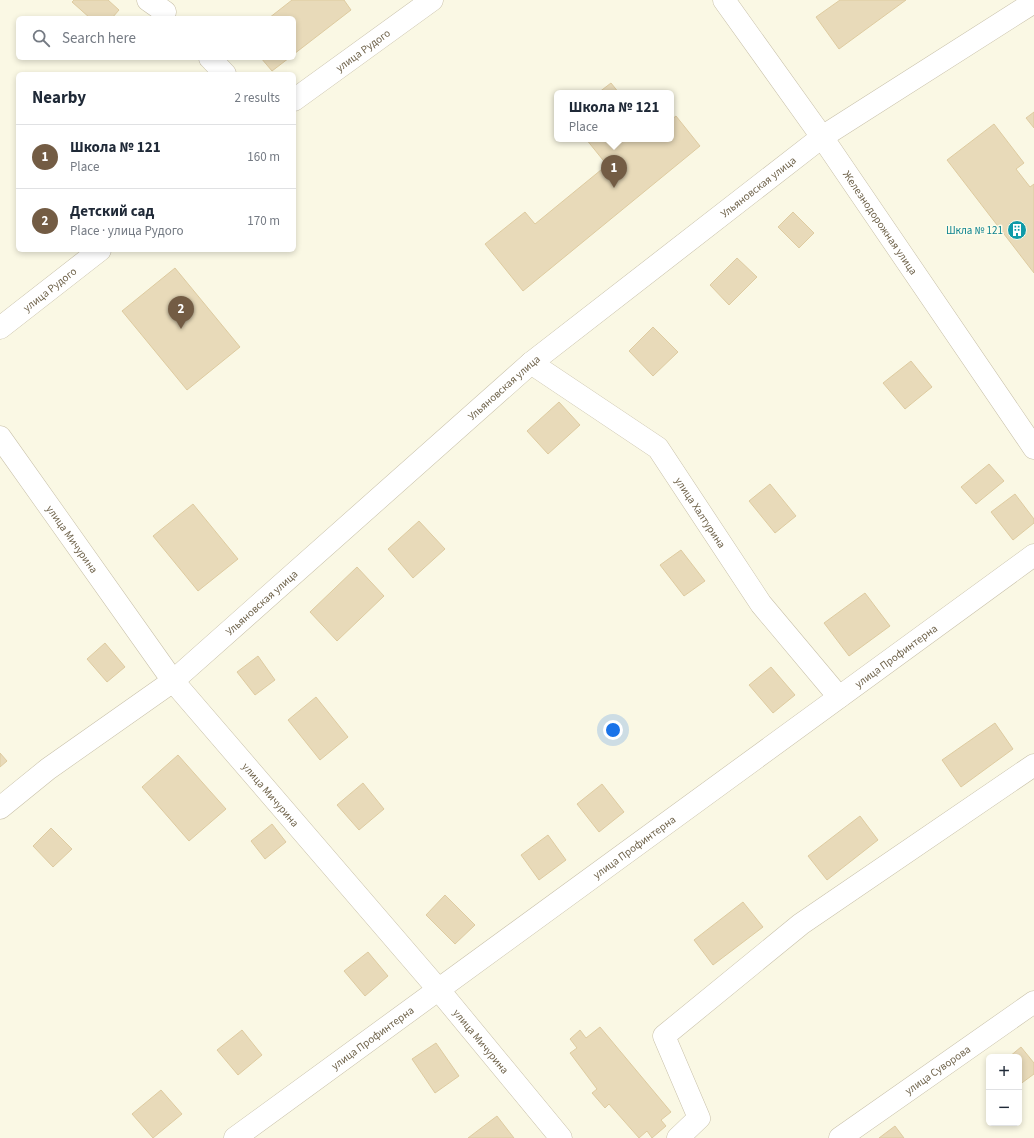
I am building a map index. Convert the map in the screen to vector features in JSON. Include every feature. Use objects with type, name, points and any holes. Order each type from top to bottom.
[{"type":"street","name":"улица Рудого","points":[[296,99],[432,0]]},
{"type":"street","name":"Железнодорожная улица","points":[[724,0],[822,137],[1034,448]]},
{"type":"street","name":"Ульяновская улица","points":[[0,808],[48,769],[173,681],[531,363],[822,137],[1034,2]]},
{"type":"street","points":[[212,60],[223,72]]},
{"type":"street","name":"улица Рудого","points":[[0,328],[97,252]]},
{"type":"street","name":"улица Халтурина","points":[[531,363],[658,448],[761,604],[839,697]]},
{"type":"street","name":"улица Мичурина","points":[[0,437],[173,681],[438,989],[561,1138]]},
{"type":"street","name":"улица Профинтерна","points":[[235,1138],[1034,555]]},
{"type":"street","points":[[678,1138],[699,1118],[664,1036],[801,924],[1034,765]]},
{"type":"street","name":"улица Суворова","points":[[840,1138],[1034,1002]]},
{"type":"building","points":[[74,0],[108,0],[119,10],[114,16],[88,16],[72,2]]},
{"type":"building","points":[[292,0],[344,0],[351,10],[296,52],[296,16],[272,16]]},
{"type":"building","points":[[840,0],[906,0],[839,49],[816,17]]},
{"type":"building","points":[[263,60],[286,60],[272,71]]},
{"type":"building","points":[[611,83],[617,90],[602,90]]},
{"type":"building","points":[[1034,112],[1034,128],[1026,118]]},
{"type":"building","points":[[676,116],[700,146],[523,291],[485,244],[525,212],[535,224],[607,165],[588,142],[674,142],[674,118]]},
{"type":"building","name":"Шкла № 121","points":[[994,124],[1024,163],[1016,169],[1030,187],[1034,184],[1034,273],[947,160]]},
{"type":"building","points":[[793,212],[814,233],[799,248],[778,227]]},
{"type":"building","points":[[737,258],[757,277],[729,305],[710,285]]},
{"type":"building","points":[[175,268],[240,347],[187,390],[122,311]]},
{"type":"building","points":[[653,327],[678,352],[653,376],[629,351]]},
{"type":"building","points":[[911,361],[932,387],[905,409],[883,383]]},
{"type":"building","points":[[559,402],[580,425],[548,454],[527,431]]},
{"type":"building","points":[[989,464],[1004,481],[976,504],[961,487]]},
{"type":"building","points":[[770,484],[796,516],[775,533],[749,501]]},
{"type":"building","points":[[1015,494],[1034,519],[1034,523],[1013,540],[991,512]]},
{"type":"building","points":[[193,504],[238,559],[198,591],[153,536]]},
{"type":"building","points":[[419,521],[445,549],[413,578],[388,549]]},
{"type":"building","points":[[681,550],[705,581],[684,596],[660,565]]},
{"type":"building","points":[[357,567],[384,596],[337,641],[310,612]]},
{"type":"building","points":[[865,593],[890,626],[849,656],[824,623]]},
{"type":"building","points":[[105,643],[125,667],[107,682],[87,659]]},
{"type":"building","points":[[258,656],[275,680],[255,695],[237,672]]},
{"type":"building","points":[[771,667],[795,695],[773,713],[749,685]]},
{"type":"building","points":[[316,697],[348,737],[320,760],[288,720]]},
{"type":"building","points":[[995,723],[1013,749],[961,787],[942,760]]},
{"type":"building","points":[[0,753],[7,761],[0,767]]},
{"type":"building","points":[[178,755],[226,809],[189,841],[142,787]]},
{"type":"building","points":[[363,783],[384,809],[359,830],[337,805]]},
{"type":"building","points":[[602,784],[624,812],[599,832],[577,804]]},
{"type":"building","points":[[860,816],[878,840],[827,880],[808,856]]},
{"type":"building","points":[[272,824],[286,842],[265,859],[251,841]]},
{"type":"building","points":[[51,828],[72,849],[53,867],[33,846]]},
{"type":"building","points":[[548,835],[566,860],[539,880],[521,855]]},
{"type":"building","points":[[445,895],[475,925],[455,944],[426,915]]},
{"type":"building","points":[[743,902],[763,927],[713,965],[694,940]]},
{"type":"building","points":[[368,952],[388,976],[365,996],[344,971]]},
{"type":"building","points":[[600,1027],[671,1112],[661,1120],[666,1126],[652,1138],[647,1131],[639,1138],[609,1104],[605,1108],[592,1093],[597,1089],[570,1053],[577,1048],[570,1039],[580,1030],[586,1038]]},
{"type":"building","points":[[242,1030],[262,1055],[238,1075],[217,1050]]},
{"type":"building","points":[[436,1043],[459,1076],[435,1093],[412,1059]]},
{"type":"building","points":[[1021,1047],[1034,1063],[1034,1074],[1022,1083],[1022,1054],[1013,1054]]},
{"type":"building","points":[[161,1090],[182,1114],[153,1138],[132,1114]]},
{"type":"building","points":[[497,1116],[514,1138],[468,1138]]},
{"type":"building","points":[[895,1126],[904,1138],[879,1138]]},
{"type":"place","name":"Школа № 121","points":[[614,188]]},
{"type":"place","name":"Шкла № 121","points":[[1017,230]]},
{"type":"place","name":"Детский сад","points":[[181,329]]}]
